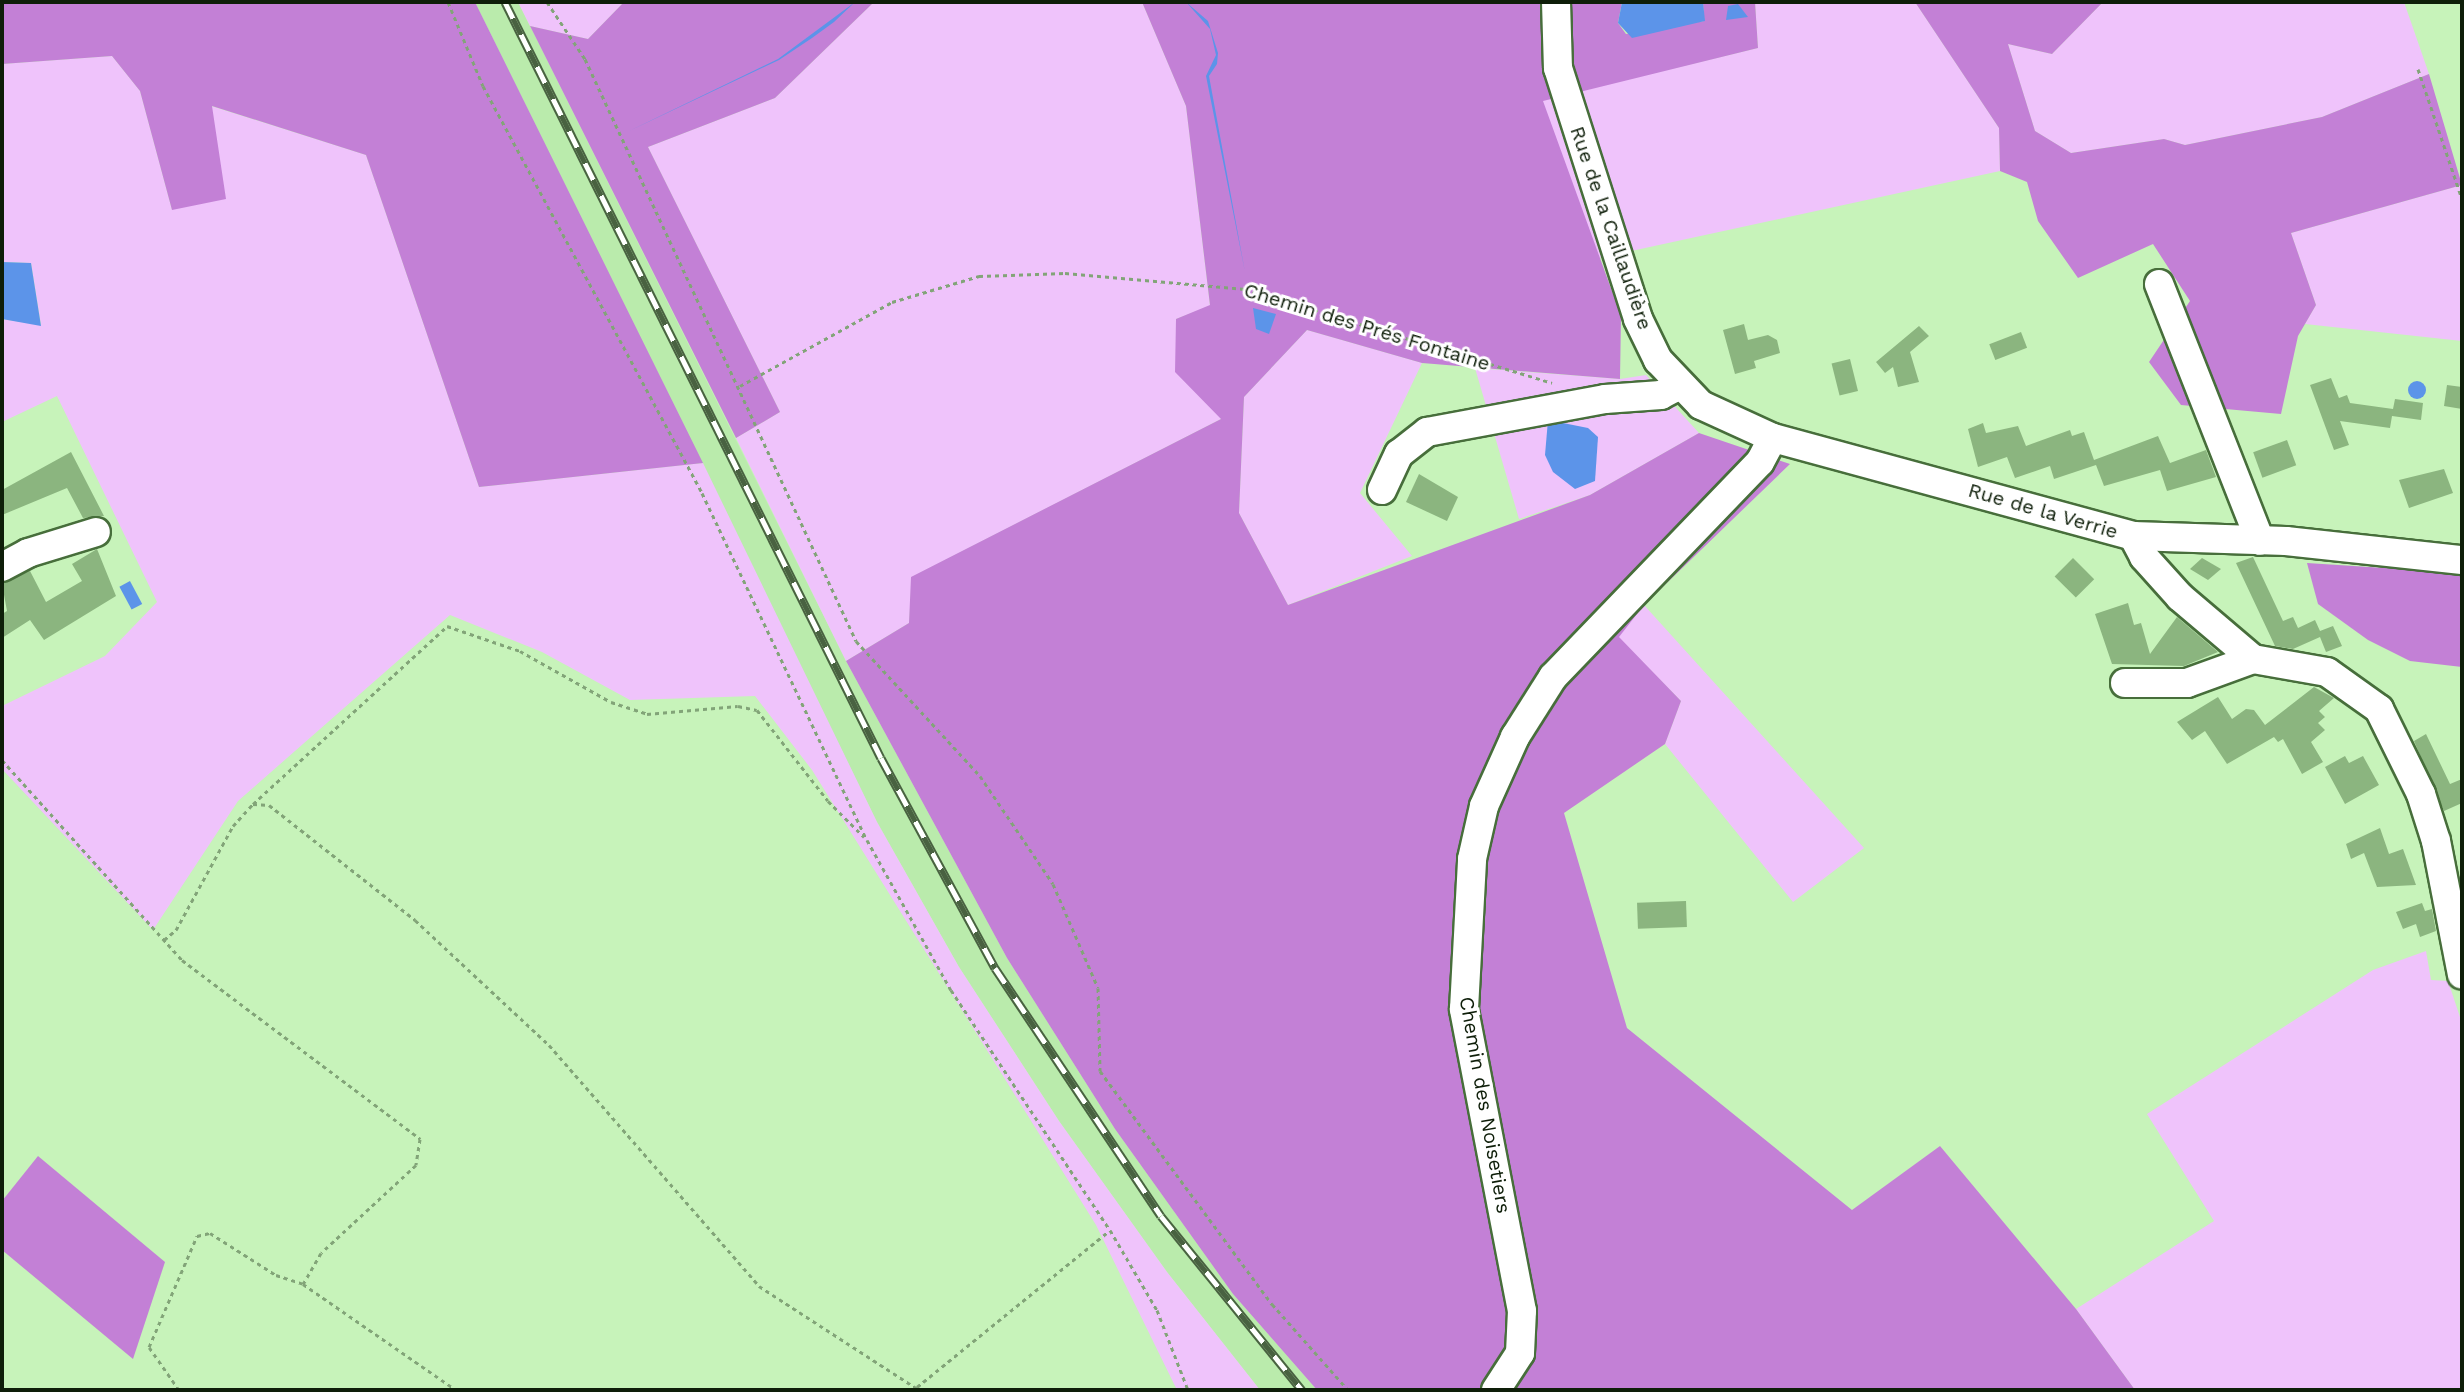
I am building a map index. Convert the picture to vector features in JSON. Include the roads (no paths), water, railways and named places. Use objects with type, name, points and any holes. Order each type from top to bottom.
[{"type":"street","name":"Rue de la Caillaudière","points":[[1556,2],[1558,68],[1638,319],[1678,386],[1701,405],[1773,438]]},
{"type":"street","points":[[2159,284],[2260,541]]},
{"type":"street","points":[[1382,490],[1399,454],[1427,432],[1605,399],[1661,395],[1678,386]]},
{"type":"street","name":"Rue de la Verrie","points":[[1773,438],[2133,536],[2260,541],[2462,560]]},
{"type":"street","name":"Chemin des Noisetiers","points":[[1496,1390],[1520,1353],[1522,1311],[1464,1009],[1472,859],[1484,806],[1515,737],[1553,677],[1760,462],[1773,438]]},
{"type":"street","points":[[2,567],[28,553],[96,532]]},
{"type":"street","points":[[2133,536],[2144,557],[2180,597],[2253,659]]},
{"type":"street","points":[[2125,683],[2187,683],[2253,659],[2327,672],[2379,709],[2421,794],[2436,841],[2462,975]]},
{"type":"water","points":[[855,2],[834,22],[779,60],[627,132],[778,59]]},
{"type":"water","points":[[1186,2],[1208,21],[1218,53],[1217,64],[1209,76],[1245,272],[1206,76],[1216,55],[1210,29]]},
{"type":"water","points":[[1622,2],[1703,2],[1705,21],[1632,38],[1618,23]]},
{"type":"water","points":[[1738,4],[1748,17],[1726,20],[1728,6]]},
{"type":"water","points":[[2,262],[31,263],[41,326],[2,319]]},
{"type":"water","points":[[1253,308],[1276,314],[1269,334],[1256,329]]},
{"type":"water","points":[[2417,381],[2426,390],[2417,399],[2408,390]]},
{"type":"water","points":[[1548,420],[1588,428],[1598,437],[1595,481],[1575,489],[1553,472],[1545,455]]},
{"type":"water","points":[[130,581],[142,604],[132,610],[119,587]]},
{"type":"railway","points":[[505,2],[881,758],[995,968],[1161,1216],[1302,1390]]}]
